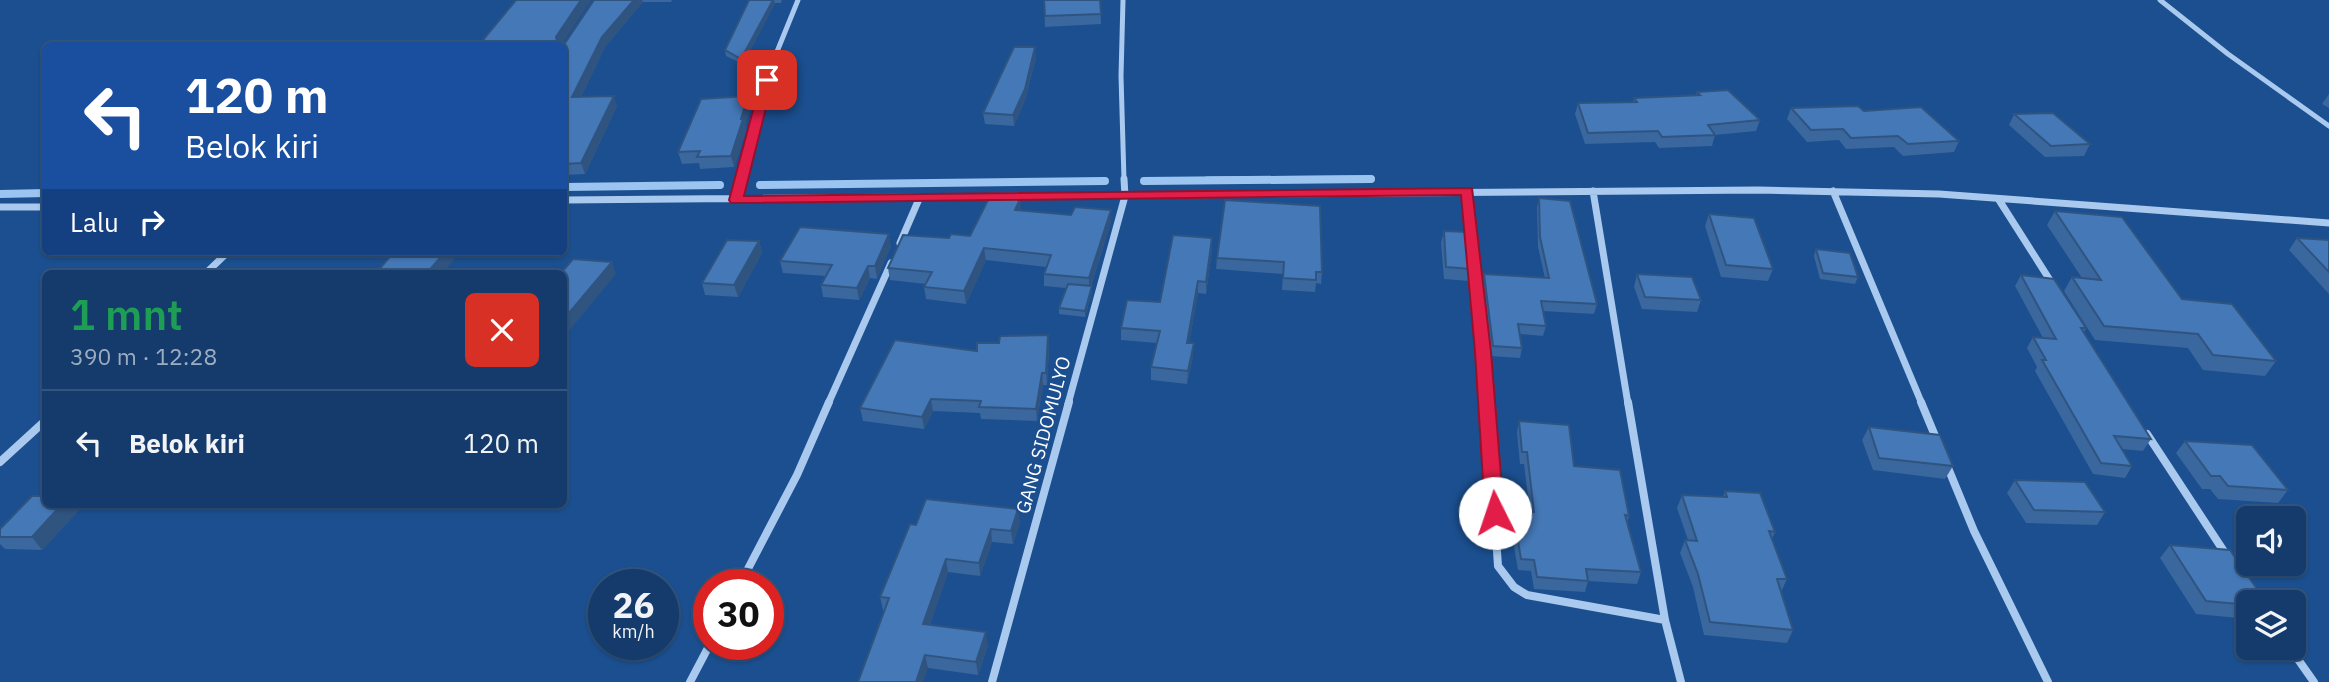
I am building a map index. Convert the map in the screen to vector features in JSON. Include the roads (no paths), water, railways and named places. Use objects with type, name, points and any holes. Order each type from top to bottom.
[{"type":"street","points":[[736,200],[772,64],[798,0]]},
{"type":"street","name":"GANG SIDOMULYO","points":[[992,682],[1125,196],[1121,76],[1123,0]]},
{"type":"street","points":[[2160,0],[2228,54],[2329,125]]},
{"type":"street","points":[[567,200],[1467,191],[1833,191],[1939,194],[2329,223]]},
{"type":"street","points":[[1467,191],[1483,352],[1499,566],[1506,579],[1527,594],[1665,620]]},
{"type":"street","points":[[1593,191],[1665,620],[1681,682]]},
{"type":"street","points":[[1833,191],[1974,531],[2048,682]]},
{"type":"street","points":[[748,569],[797,475],[919,198]]},
{"type":"street","points":[[2000,200],[2058,292]]},
{"type":"street","points":[[0,207],[42,207]]},
{"type":"street","points":[[209,270],[224,256]]},
{"type":"street","points":[[2139,420],[2235,569]]},
{"type":"street","points":[[0,462],[42,424]]},
{"type":"street","points":[[690,682],[702,660]]},
{"type":"street","points":[[2299,660],[2315,682]]},
{"type":"waterway","points":[[1144,181],[1371,179],[1207,180]]},
{"type":"waterway","points":[[760,185],[1105,181]]},
{"type":"waterway","points":[[567,187],[720,185]]},
{"type":"waterway","points":[[0,194],[42,193]]}]
